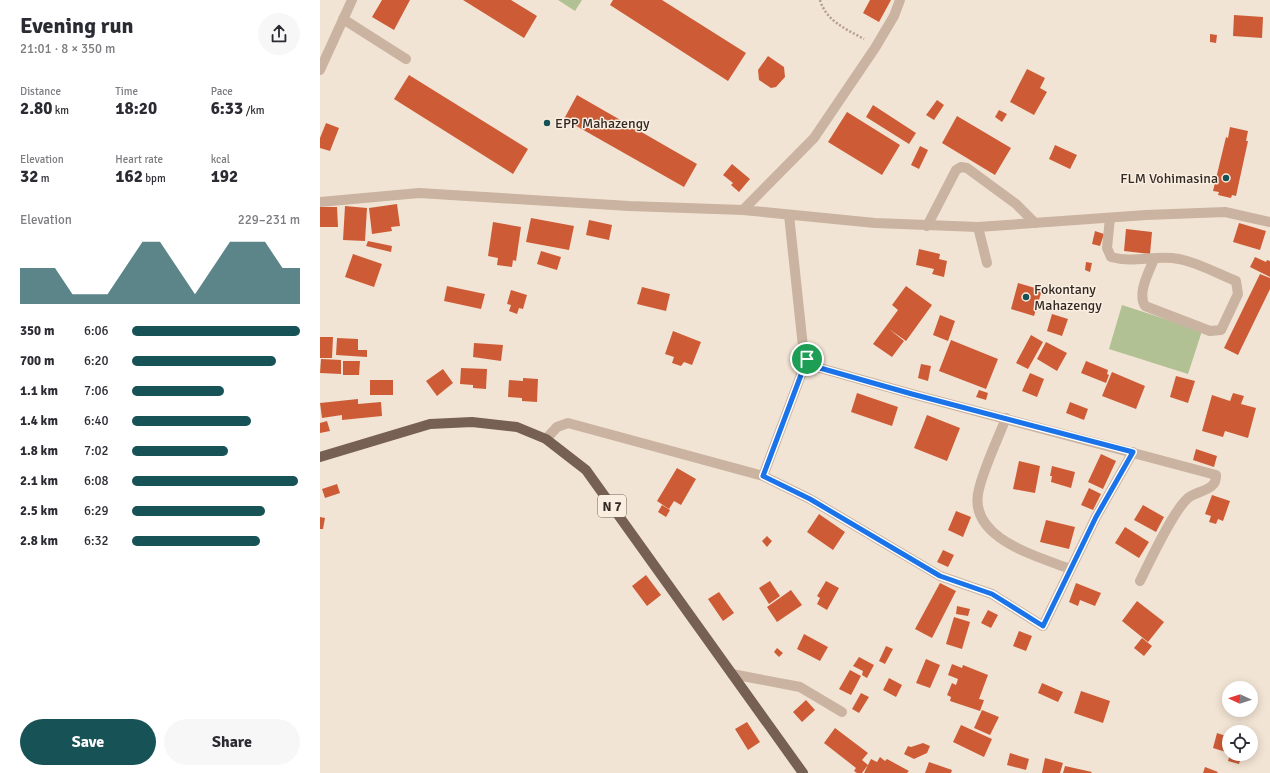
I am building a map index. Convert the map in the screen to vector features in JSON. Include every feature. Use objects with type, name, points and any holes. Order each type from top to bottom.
[{"type":"main road","name":"N 7","points":[[320,457],[430,424],[472,422],[517,427],[546,439],[586,470],[803,773]]},
{"type":"street","points":[[320,70],[352,0]]},
{"type":"street","points":[[744,210],[814,138],[875,48],[894,16],[900,0]]},
{"type":"street","points":[[343,19],[406,59]]},
{"type":"street","points":[[927,226],[956,170],[961,167],[967,168],[1016,204],[1036,223]]},
{"type":"street","points":[[320,202],[418,193],[629,206],[744,210],[927,226],[978,227],[1225,212],[1270,222]]},
{"type":"street","points":[[789,215],[803,347],[807,359],[820,368],[1216,475],[1214,485],[1188,498],[1176,514],[1140,581]]},
{"type":"street","points":[[1110,218],[1107,248],[1111,257],[1124,261],[1154,259],[1172,258],[1182,260],[1236,281],[1238,294],[1221,330],[1210,331],[1145,306],[1142,301],[1142,294],[1154,259]]},
{"type":"street","points":[[978,227],[987,263]]},
{"type":"street","points":[[763,476],[807,359]]},
{"type":"street","points":[[1006,418],[978,490],[978,504],[982,519],[996,535],[1015,547],[1070,569]]},
{"type":"street","points":[[546,439],[557,427],[568,423],[763,476],[810,499],[940,576],[992,594],[1043,626],[1096,517],[1133,452]]},
{"type":"street","points":[[732,674],[800,687],[842,712]]},
{"type":"path","points":[[820,0],[822,7],[833,22],[868,41],[875,48]]},
{"type":"green space","points":[[558,0],[582,0],[575,11]]},
{"type":"green space","points":[[1122,305],[1202,331],[1188,374],[1109,349]]},
{"type":"building","points":[[382,0],[410,0],[394,30],[372,17]]},
{"type":"building","points":[[463,0],[511,0],[537,16],[524,38]]},
{"type":"building","points":[[613,0],[662,0],[746,53],[728,81],[610,5]]},
{"type":"building","points":[[870,0],[891,0],[879,22],[863,13]]},
{"type":"building","points":[[1234,15],[1263,17],[1262,38],[1233,36]]},
{"type":"building","points":[[1210,34],[1217,35],[1216,43],[1210,42]]},
{"type":"building","points":[[768,56],[784,67],[785,77],[776,87],[771,88],[759,80],[758,70]]},
{"type":"building","points":[[1027,69],[1045,78],[1040,88],[1047,92],[1034,115],[1010,102]]},
{"type":"building","points":[[409,75],[528,149],[513,174],[394,99]]},
{"type":"building","points":[[577,95],[697,164],[684,187],[564,119]]},
{"type":"building","points":[[937,100],[944,105],[934,120],[926,115]]},
{"type":"building","points":[[873,105],[916,133],[909,144],[866,117]]},
{"type":"building","points":[[999,110],[1007,114],[1002,122],[995,117]]},
{"type":"building","points":[[847,112],[900,145],[882,175],[828,142]]},
{"type":"building","points":[[957,116],[1011,148],[995,175],[942,143]]},
{"type":"building","points":[[326,123],[339,128],[330,151],[320,148],[320,138]]},
{"type":"building","points":[[1230,127],[1248,131],[1246,141],[1248,141],[1236,196],[1232,195],[1231,198],[1218,195],[1219,192],[1213,191],[1226,137],[1228,138]]},
{"type":"building","points":[[1055,145],[1077,155],[1070,169],[1049,159]]},
{"type":"building","points":[[920,146],[928,150],[919,169],[911,165]]},
{"type":"building","points":[[732,164],[750,179],[739,192],[731,185],[733,183],[723,175]]},
{"type":"building","points":[[397,204],[400,226],[391,227],[392,231],[372,234],[369,208]]},
{"type":"building","points":[[345,206],[367,208],[365,241],[343,240]]},
{"type":"building","points":[[320,207],[337,207],[338,227],[320,227]]},
{"type":"building","points":[[531,218],[574,226],[569,250],[526,242]]},
{"type":"building","points":[[589,220],[612,225],[609,240],[586,235]]},
{"type":"building","points":[[493,222],[521,227],[516,261],[513,260],[512,267],[497,265],[498,258],[488,256]]},
{"type":"building","points":[[1239,223],[1266,231],[1260,250],[1233,242]]},
{"type":"building","points":[[1126,229],[1152,232],[1150,254],[1124,251]]},
{"type":"building","points":[[1095,231],[1104,234],[1100,246],[1092,244]]},
{"type":"building","points":[[368,241],[392,246],[391,252],[366,246]]},
{"type":"building","points":[[919,249],[940,254],[939,259],[947,261],[944,277],[932,274],[934,269],[916,265]]},
{"type":"building","points":[[541,251],[561,257],[557,270],[537,264]]},
{"type":"building","points":[[353,254],[382,264],[374,287],[345,277]]},
{"type":"building","points":[[1255,257],[1266,262],[1267,260],[1270,261],[1270,277],[1250,267]]},
{"type":"building","points":[[1086,262],[1092,263],[1090,272],[1085,270]]},
{"type":"building","points":[[1260,274],[1270,278],[1270,289],[1238,355],[1224,348]]},
{"type":"building","points":[[1018,283],[1042,290],[1034,316],[1011,309]]},
{"type":"building","points":[[447,286],[485,294],[481,309],[444,301]]},
{"type":"building","points":[[906,286],[932,305],[906,341],[889,329],[904,341],[892,357],[873,344],[898,310],[892,305]]},
{"type":"building","points":[[642,287],[670,294],[666,311],[637,304]]},
{"type":"building","points":[[511,290],[527,295],[523,309],[519,308],[517,314],[509,311],[511,305],[507,304]]},
{"type":"building","points":[[1052,314],[1068,319],[1062,336],[1047,331]]},
{"type":"building","points":[[940,315],[955,321],[948,341],[933,335]]},
{"type":"building","points":[[673,331],[701,342],[692,365],[684,362],[681,366],[672,363],[674,357],[665,354]]},
{"type":"building","points":[[1031,335],[1043,342],[1028,369],[1016,363]]},
{"type":"building","points":[[320,337],[333,337],[332,358],[320,358]]},
{"type":"building","points":[[337,338],[358,339],[358,350],[367,350],[367,357],[336,355]]},
{"type":"building","points":[[951,340],[998,359],[986,389],[939,371]]},
{"type":"building","points":[[1046,342],[1067,353],[1057,371],[1037,359]]},
{"type":"building","points":[[474,343],[503,345],[501,361],[473,357]]},
{"type":"building","points":[[321,359],[341,360],[341,374],[320,373]]},
{"type":"building","points":[[343,361],[360,361],[359,375],[343,375]]},
{"type":"building","points":[[1086,361],[1108,370],[1107,374],[1109,375],[1106,383],[1081,373]]},
{"type":"building","points":[[921,364],[931,366],[928,381],[918,378]]},
{"type":"building","points":[[461,368],[487,369],[486,389],[473,388],[473,385],[460,384]]},
{"type":"building","points":[[443,369],[453,383],[437,396],[426,381]]},
{"type":"building","points":[[1112,372],[1145,386],[1136,409],[1102,396]]},
{"type":"building","points":[[1030,373],[1044,379],[1037,397],[1022,391]]},
{"type":"building","points":[[1176,376],[1195,381],[1188,403],[1170,397]]},
{"type":"building","points":[[523,378],[538,379],[537,402],[522,401],[522,398],[508,397],[509,380],[523,381]]},
{"type":"building","points":[[370,380],[393,380],[393,395],[370,395]]},
{"type":"building","points":[[979,390],[988,393],[986,400],[976,397]]},
{"type":"building","points":[[857,393],[898,407],[892,426],[851,412]]},
{"type":"building","points":[[1233,393],[1244,396],[1241,404],[1256,408],[1248,438],[1225,431],[1223,437],[1202,431],[1212,395],[1230,401]]},
{"type":"building","points":[[358,399],[358,404],[381,402],[382,416],[342,420],[342,415],[322,418],[320,403]]},
{"type":"building","points":[[1070,402],[1088,409],[1084,420],[1066,413]]},
{"type":"building","points":[[927,415],[960,428],[947,461],[914,448]]},
{"type":"building","points":[[327,421],[330,431],[320,433],[320,423]]},
{"type":"building","points":[[1196,449],[1217,456],[1214,467],[1193,460]]},
{"type":"building","points":[[1101,454],[1116,461],[1103,489],[1088,482]]},
{"type":"building","points":[[1019,461],[1040,466],[1035,493],[1013,489]]},
{"type":"building","points":[[1052,466],[1075,472],[1071,488],[1051,482],[1052,476],[1050,476]]},
{"type":"building","points":[[677,468],[696,479],[681,505],[674,501],[669,509],[657,501]]},
{"type":"building","points":[[337,484],[340,493],[325,498],[322,489]]},
{"type":"building","points":[[1089,488],[1101,494],[1093,510],[1081,505]]},
{"type":"building","points":[[1212,495],[1230,501],[1223,521],[1218,519],[1216,524],[1209,522],[1211,516],[1205,514]]},
{"type":"building","points":[[662,505],[670,510],[666,517],[658,512]]},
{"type":"building","points":[[1143,505],[1164,517],[1156,532],[1134,520]]},
{"type":"building","points":[[956,511],[971,517],[963,537],[948,530]]},
{"type":"building","points":[[819,514],[845,532],[833,550],[807,532]]},
{"type":"building","points":[[320,517],[325,518],[323,529],[320,529]]},
{"type":"building","points":[[1046,520],[1075,527],[1069,549],[1040,542]]},
{"type":"building","points":[[1125,527],[1149,542],[1139,558],[1115,543]]},
{"type":"building","points":[[767,536],[772,541],[767,547],[762,541]]},
{"type":"building","points":[[943,550],[954,555],[948,567],[937,562]]},
{"type":"building","points":[[646,575],[661,595],[647,606],[632,586]]},
{"type":"building","points":[[770,581],[780,596],[769,604],[759,588]]},
{"type":"building","points":[[826,581],[839,588],[827,610],[817,604],[820,598],[817,596]]},
{"type":"building","points":[[940,583],[956,591],[932,638],[915,629]]},
{"type":"building","points":[[1076,583],[1101,593],[1095,606],[1080,600],[1078,606],[1069,602]]},
{"type":"building","points":[[791,590],[802,605],[777,622],[767,607]]},
{"type":"building","points":[[719,592],[734,613],[723,621],[708,599]]},
{"type":"building","points":[[1137,601],[1164,622],[1148,642],[1122,621]]},
{"type":"building","points":[[957,606],[970,609],[968,616],[956,614]]},
{"type":"building","points":[[988,610],[998,615],[991,628],[981,623]]},
{"type":"building","points":[[954,617],[970,622],[962,649],[946,644]]},
{"type":"building","points":[[1019,631],[1032,636],[1026,651],[1013,646]]},
{"type":"building","points":[[804,634],[828,647],[820,661],[797,649]]},
{"type":"building","points":[[1142,638],[1152,646],[1144,656],[1134,648]]},
{"type":"building","points":[[886,646],[893,649],[885,664],[879,661]]},
{"type":"building","points":[[777,648],[783,653],[779,657],[774,652]]},
{"type":"building","points":[[859,657],[874,665],[867,678],[862,675],[863,671],[853,666]]},
{"type":"building","points":[[926,659],[940,665],[930,688],[916,683]]},
{"type":"building","points":[[952,664],[962,668],[963,665],[988,675],[979,699],[984,700],[980,711],[950,701],[951,697],[947,695],[952,683],[956,685],[958,679],[948,675]]},
{"type":"building","points":[[850,670],[861,676],[851,695],[839,689]]},
{"type":"building","points":[[889,678],[902,685],[896,697],[883,690]]},
{"type":"building","points":[[1042,683],[1063,692],[1058,702],[1038,693]]},
{"type":"building","points":[[1081,691],[1110,701],[1103,723],[1074,713]]},
{"type":"building","points":[[861,693],[869,697],[859,713],[852,709]]},
{"type":"building","points":[[806,700],[815,710],[802,722],[793,712]]},
{"type":"building","points":[[982,710],[999,717],[990,735],[974,728]]},
{"type":"building","points":[[747,722],[760,742],[748,750],[735,729]]},
{"type":"building","points":[[961,725],[992,739],[984,757],[953,742]]},
{"type":"building","points":[[835,728],[868,753],[862,760],[868,765],[862,773],[857,773],[854,771],[856,768],[824,743]]},
{"type":"building","points":[[1217,733],[1222,735],[1222,751],[1213,748]]},
{"type":"building","points":[[923,743],[930,746],[927,753],[914,759],[904,754],[908,746],[911,747]]},
{"type":"building","points":[[1010,753],[1029,759],[1026,770],[1007,765]]},
{"type":"building","points":[[880,757],[885,761],[887,759],[909,771],[907,773],[864,773],[871,759],[877,762]]},
{"type":"building","points":[[1045,758],[1063,763],[1060,773],[1042,773]]},
{"type":"building","points":[[1228,761],[1240,761],[1239,764]]},
{"type":"building","points":[[929,762],[952,770],[951,773],[925,773]]},
{"type":"building","points":[[1065,766],[1092,772],[1063,773]]},
{"type":"building","points":[[1205,767],[1218,772],[1203,773]]},
{"type":"place","name":"EPP Mahazengy","points":[[547,123]]},
{"type":"place","name":"FLM Vohimasina","points":[[1226,178]]},
{"type":"place","name":"Fokontany Mahazengy","points":[[1026,297]]},
{"type":"route","points":[[807,359],[820,368],[912,394],[1133,452],[1096,517],[1043,626],[992,594],[940,576],[926,566],[810,499],[763,476],[807,359]]}]
